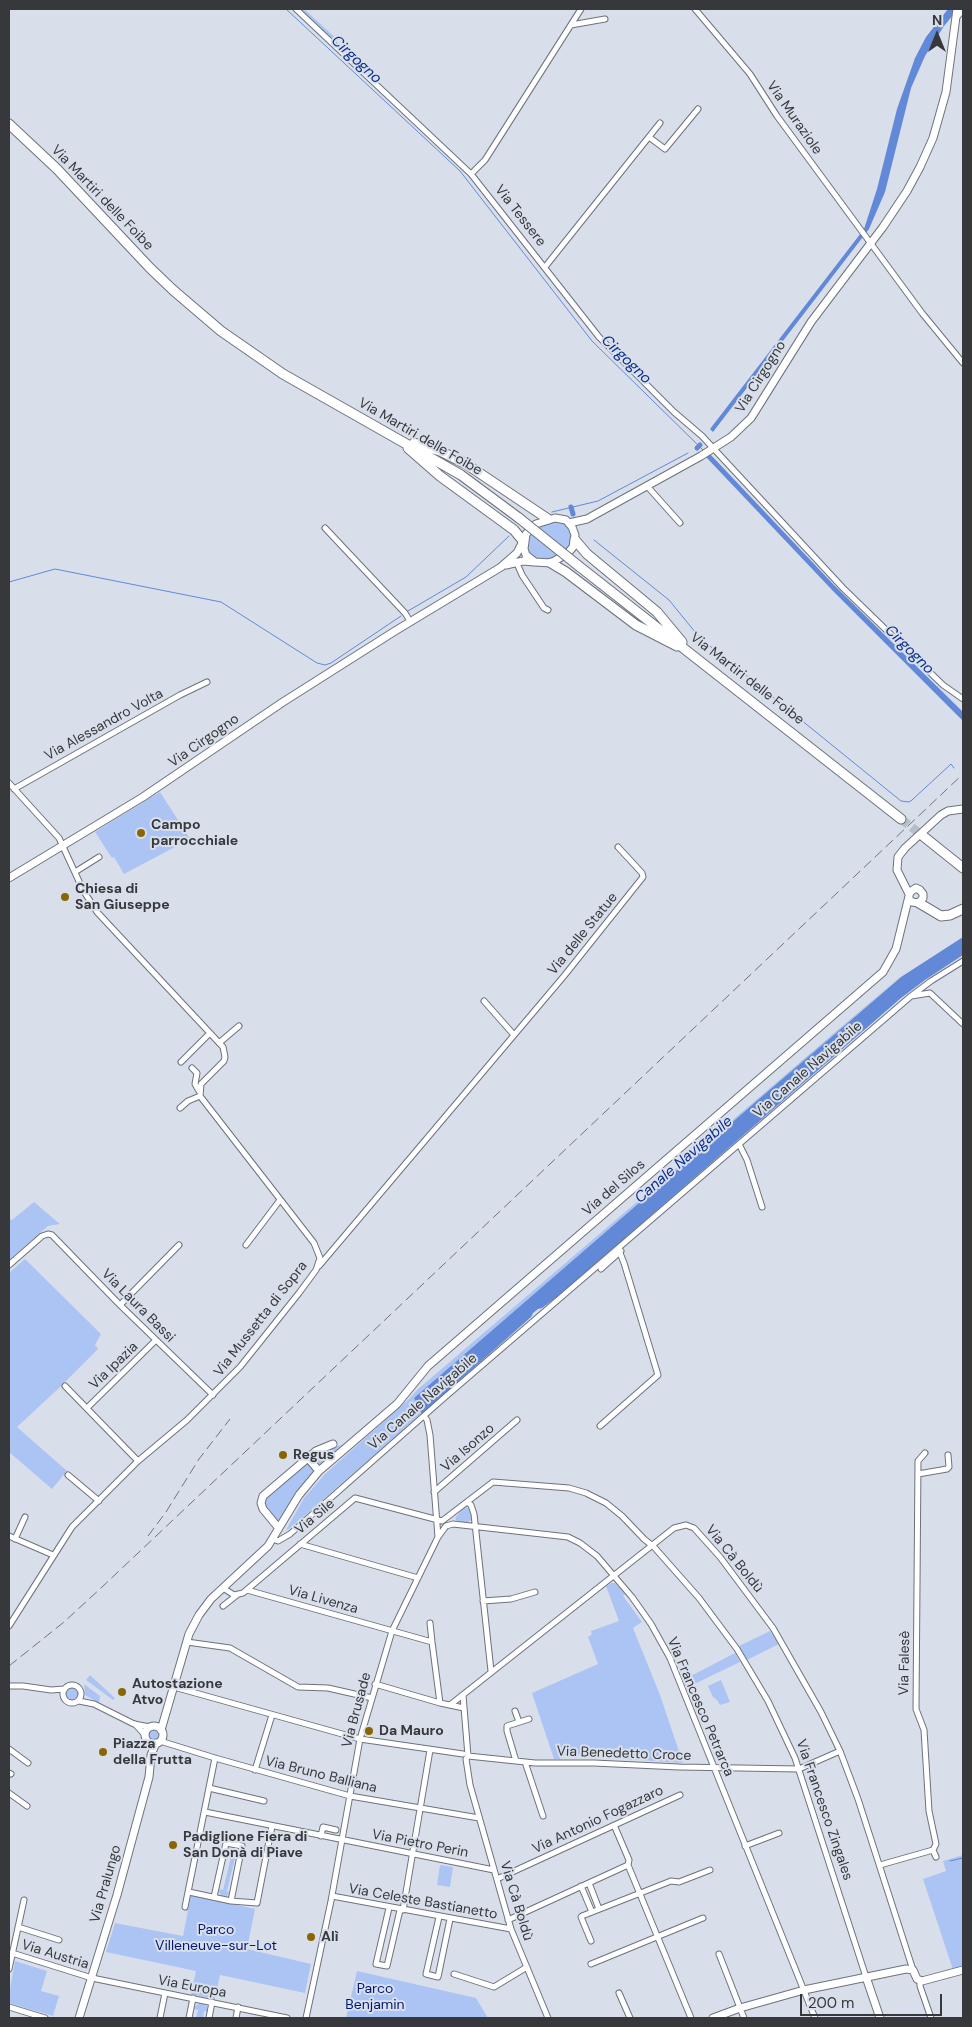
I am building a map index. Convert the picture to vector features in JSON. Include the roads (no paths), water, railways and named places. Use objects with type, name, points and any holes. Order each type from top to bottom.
[{"type":"highway","name":"Via Martiri delle Foibe","points":[[9,124],[57,169],[150,268],[232,340],[283,374],[460,475],[519,518],[901,819]]},
{"type":"highway","points":[[397,438],[431,447],[458,460],[548,519]]},
{"type":"highway","points":[[397,438],[431,469],[514,530],[523,541]]},
{"type":"highway","points":[[575,538],[587,554],[668,622],[690,653]]},
{"type":"highway","points":[[551,562],[648,633],[690,653]]},
{"type":"highway","points":[[923,836],[963,868]]},
{"type":"highway","points":[[949,857],[963,864]]},
{"type":"highway","points":[[949,857],[963,874]]},
{"type":"highway","points":[[919,901],[929,910],[942,916],[950,915],[963,909]]},
{"type":"street","name":"Via Tessere","points":[[296,9],[471,174],[599,338],[714,448],[843,588],[943,685],[963,699]]},
{"type":"street","points":[[471,174],[485,160],[581,9]]},
{"type":"street","name":"Via Muraziole","points":[[696,9],[750,74],[777,116],[869,239]]},
{"type":"street","name":"Via Cirgogno","points":[[575,538],[582,523],[714,448],[731,437],[751,418],[811,322],[869,239],[907,191],[920,167],[932,138],[946,92],[958,12]]},
{"type":"street","points":[[571,25],[605,19]]},
{"type":"street","points":[[649,137],[665,149],[698,109]]},
{"type":"street","points":[[545,267],[660,123]]},
{"type":"street","points":[[869,239],[922,313],[963,363]]},
{"type":"street","points":[[647,486],[680,523]]},
{"type":"street","points":[[548,519],[561,519],[569,523],[575,538],[568,553],[551,562],[535,562],[526,555],[523,541],[529,529],[548,519]]},
{"type":"street","name":"Via Cirgogno","points":[[569,523],[588,519]]},
{"type":"street","points":[[325,528],[405,613],[410,621]]},
{"type":"street","name":"Via Cirgogno","points":[[516,562],[517,553],[523,541]]},
{"type":"street","name":"Via Cirgogno","points":[[9,878],[158,788],[283,702],[410,621],[501,567],[517,553]]},
{"type":"street","points":[[516,562],[544,608],[548,610]]},
{"type":"street","name":"Via Cirgogno","points":[[501,567],[516,562],[535,562]]},
{"type":"street","name":"Via Alessandro Volta","points":[[14,788],[180,695],[207,682]]},
{"type":"street","points":[[9,783],[55,832],[64,846],[87,899],[105,922],[219,1042],[225,1052],[224,1061],[201,1084],[200,1094],[180,1108]]},
{"type":"street","points":[[919,901],[912,902],[900,879],[897,870],[898,857],[904,848],[941,816],[948,811],[963,810]]},
{"type":"street","name":"Via delle Statue","points":[[316,1270],[406,1167],[576,962],[643,877],[642,873],[618,846]]},
{"type":"street","points":[[75,872],[99,857]]},
{"type":"street","points":[[900,879],[920,890],[919,901],[905,912]]},
{"type":"street","points":[[909,896],[911,890],[916,888]]},
{"type":"street","name":"Via del Silos","points":[[278,1528],[300,1495],[320,1471],[397,1404],[428,1366],[883,972],[896,949],[909,896]]},
{"type":"street","name":"Via Canale Navigabile","points":[[273,1539],[278,1541],[290,1534],[911,996],[930,981],[963,961]]},
{"type":"street","points":[[930,981],[930,993],[963,1024]]},
{"type":"street","points":[[911,996],[930,993]]},
{"type":"street","points":[[484,1001],[514,1035]]},
{"type":"street","points":[[219,1042],[239,1026]]},
{"type":"street","points":[[181,1062],[210,1033]]},
{"type":"street","name":"Via Mussetta di Sopra","points":[[9,1626],[11,1618],[72,1527],[138,1461],[187,1420],[213,1395],[249,1356],[316,1270],[319,1262],[318,1250],[200,1094],[195,1084],[197,1073],[192,1068]]},
{"type":"street","points":[[739,1144],[747,1160],[762,1207]]},
{"type":"street","points":[[246,1245],[280,1200]]},
{"type":"street","name":"Via Laura Bassi","points":[[9,1265],[42,1236],[52,1235],[120,1305],[213,1395]]},
{"type":"street","name":"Via Canale Navigabile","points":[[587,1276],[592,1275],[620,1253],[627,1241]]},
{"type":"street","points":[[120,1305],[179,1245]]},
{"type":"street","points":[[600,1426],[658,1375],[620,1253]]},
{"type":"street","name":"Via Ipazia","points":[[87,1408],[156,1340]]},
{"type":"street","name":"Via Ipazia","points":[[64,1386],[138,1461]]},
{"type":"street","name":"Via Brusade","points":[[306,2018],[332,1896],[360,1739],[392,1631],[438,1537],[429,1426],[424,1416]]},
{"type":"street","name":"Via Isonzo","points":[[434,1492],[517,1420]]},
{"type":"street","points":[[278,1528],[263,1509],[261,1503],[263,1496],[308,1458],[322,1448],[333,1444]]},
{"type":"street","points":[[913,1454],[918,1461],[925,1453]]},
{"type":"street","points":[[918,1474],[947,1469],[949,1467],[948,1456]]},
{"type":"street","points":[[308,1458],[320,1471]]},
{"type":"street","name":"Via Falesè","points":[[918,1461],[916,1709],[924,1730],[929,1811],[936,1842],[933,1850],[936,1857]]},
{"type":"street","points":[[68,1475],[99,1501]]},
{"type":"street","name":"Via Francesco Zingales","points":[[437,1519],[444,1521],[493,1482],[575,1490],[586,1493],[610,1506],[651,1545],[699,1598],[737,1649],[768,1701],[790,1745],[880,2018]]},
{"type":"street","name":"Via Sile","points":[[224,1606],[237,1595],[247,1590],[355,1498],[437,1519]]},
{"type":"street","points":[[467,1502],[473,1508],[491,1671]]},
{"type":"street","points":[[438,1537],[446,1526],[455,1524],[452,1515],[454,1513]]},
{"type":"street","points":[[15,1539],[25,1517]]},
{"type":"street","name":"Via Francesco Petrarca","points":[[455,1524],[568,1537],[591,1551],[642,1610],[661,1642],[682,1687],[816,2018]]},
{"type":"street","name":"Via Cà Boldù","points":[[450,1705],[651,1545],[677,1526],[688,1526],[697,1530],[720,1556],[773,1628],[810,1690],[840,1751],[880,1865]]},
{"type":"street","name":"Via Pralungo","points":[[151,1755],[162,1735],[161,1730],[165,1714],[193,1624],[200,1612],[222,1588],[256,1559],[273,1539],[278,1528]]},
{"type":"street","points":[[9,1536],[53,1555]]},
{"type":"street","points":[[300,1544],[418,1578]]},
{"type":"street","points":[[222,1588],[228,1593],[237,1595]]},
{"type":"street","name":"Via Livenza","points":[[247,1590],[432,1642]]},
{"type":"street","points":[[483,1601],[511,1599],[535,1592]]},
{"type":"street","points":[[430,1623],[440,1703]]},
{"type":"street","points":[[187,1642],[230,1648],[298,1687],[328,1688],[372,1698]]},
{"type":"street","points":[[376,1684],[464,1708]]},
{"type":"street","points":[[9,1686],[51,1690],[64,1689],[70,1685],[75,1685],[94,1704],[134,1724],[158,1727],[161,1730]]},
{"type":"street","name":"Via Benedetto Croce","points":[[174,1687],[360,1739],[525,1762],[799,1769],[840,1751]]},
{"type":"street","points":[[64,1689],[64,1697]]},
{"type":"street","points":[[51,1690],[64,1697],[71,1704],[79,1701],[94,1704]]},
{"type":"street","points":[[79,1701],[82,1694]]},
{"type":"street","name":"Via Cà Boldù","points":[[464,1695],[467,1744],[463,1750],[466,1755],[470,1786],[511,1929],[548,2018]]},
{"type":"street","points":[[515,1711],[519,1722]]},
{"type":"street","name":"Via Pralungo","points":[[79,2018],[149,1776],[151,1755],[146,1730],[165,1714]]},
{"type":"street","points":[[255,1770],[272,1714]]},
{"type":"street","points":[[516,1761],[507,1726],[529,1719]]},
{"type":"street","points":[[134,1724],[147,1738],[158,1742]]},
{"type":"street","name":"Via Bruno Balliana","points":[[158,1742],[350,1796],[479,1818]]},
{"type":"street","points":[[9,1749],[28,1763]]},
{"type":"street","points":[[389,1908],[376,1964],[387,1966],[402,1910],[430,1750]]},
{"type":"street","points":[[185,1907],[215,1758]]},
{"type":"street","points":[[525,1762],[543,1816]]},
{"type":"street","points":[[209,1788],[264,1801]]},
{"type":"street","points":[[9,1793],[27,1806]]},
{"type":"street","name":"Via Antonio Fogazzaro","points":[[497,1880],[680,1795]]},
{"type":"street","name":"Via Pietro Perin","points":[[205,1812],[494,1870]]},
{"type":"street","points":[[614,1825],[629,1860],[628,1865],[691,2018]]},
{"type":"street","points":[[188,1892],[257,1904],[272,1826]]},
{"type":"street","points":[[321,1836],[323,1827],[336,1830]]},
{"type":"street","points":[[745,1846],[779,1833]]},
{"type":"street","points":[[214,1897],[226,1843],[242,1846],[231,1901]]},
{"type":"street","points":[[931,2018],[920,1986],[920,1980],[913,1970],[880,1865],[933,1850]]},
{"type":"street","points":[[508,1920],[628,1865]]},
{"type":"street","points":[[591,1941],[581,1917],[671,1881],[679,1882],[710,1870]]},
{"type":"street","points":[[589,1883],[599,1909]]},
{"type":"street","points":[[581,1886],[592,1912]]},
{"type":"street","name":"Via Celeste Bastianetto","points":[[332,1896],[511,1929]]},
{"type":"street","points":[[9,1969],[24,1900]]},
{"type":"street","points":[[439,1917],[426,1974],[438,1977],[450,1919]]},
{"type":"street","points":[[591,1964],[703,1918]]},
{"type":"street","points":[[18,1927],[59,1940]]},
{"type":"street","name":"Via Austria","points":[[12,1953],[92,1978]]},
{"type":"street","points":[[719,1954],[744,2018]]},
{"type":"street","points":[[454,1974],[494,1987],[527,1967]]},
{"type":"street","points":[[713,2018],[740,2008],[804,1990],[906,1969],[913,1970]]},
{"type":"street","points":[[920,1980],[963,1970]]},
{"type":"street","name":"Via Europa","points":[[92,1978],[287,2018]]},
{"type":"street","points":[[160,2018],[165,1993]]},
{"type":"street","points":[[619,1993],[630,2018]]},
{"type":"street","points":[[189,2018],[192,1998]]},
{"type":"street","points":[[209,2018],[212,2002]]},
{"type":"street","points":[[9,2007],[45,2018]]},
{"type":"street","points":[[236,2018],[238,2008]]},
{"type":"water","points":[[948,9],[958,9],[944,26],[925,56],[911,88],[885,192],[869,229],[713,432],[710,429],[864,229],[877,189],[897,109],[915,58],[926,37]]},
{"type":"water","points":[[710,454],[834,585],[963,712],[963,721],[833,591],[706,457]]},
{"type":"water","points":[[963,937],[963,955],[901,998],[562,1293],[533,1313],[531,1317],[422,1414],[414,1398],[909,969],[769,1091],[901,977]]},
{"type":"waterway","name":"Cirgogno","points":[[286,9],[460,171],[592,341],[703,450]]},
{"type":"waterway","name":"Cirgogno","points":[[697,448],[700,445]]},
{"type":"waterway","points":[[552,512],[598,501],[688,453]]},
{"type":"waterway","points":[[571,507],[573,514]]},
{"type":"waterway","points":[[408,611],[466,577],[509,536]]},
{"type":"waterway","points":[[594,540],[669,600],[700,638],[901,801],[909,802],[951,764],[954,768]]},
{"type":"waterway","points":[[9,582],[55,569],[221,602],[317,663],[325,665],[331,663],[401,616]]},
{"type":"waterway","points":[[950,1861],[963,1858]]},
{"type":"tunnel","points":[[901,819],[923,836]]},
{"type":"railway","points":[[9,1666],[64,1622],[101,1588],[963,774]]},
{"type":"railway","points":[[148,1536],[166,1512],[199,1459],[230,1419]]},
{"type":"place","name":"Campo parrocchiale","points":[[141,833]]},
{"type":"place","name":"Chiesa di San Giuseppe","points":[[65,897]]},
{"type":"place","name":"Regus","points":[[283,1455]]},
{"type":"place","name":"Autostazione Atvo","points":[[122,1692]]},
{"type":"place","name":"Da Mauro","points":[[369,1731]]},
{"type":"place","name":"Piazza della Frutta","points":[[103,1752]]},
{"type":"place","name":"Padiglione Fiera di San Donà di Piave","points":[[173,1845]]},
{"type":"place","name":"Alì","points":[[311,1937]]},
{"type":"water label","name":"Canale Navigabile","points":[[684,1160]]},
{"type":"park label","name":"Parco Villeneuve-sur-Lot","points":[[216,1938]]},
{"type":"park label","name":"Parco Benjamin","points":[[375,1998]]}]
